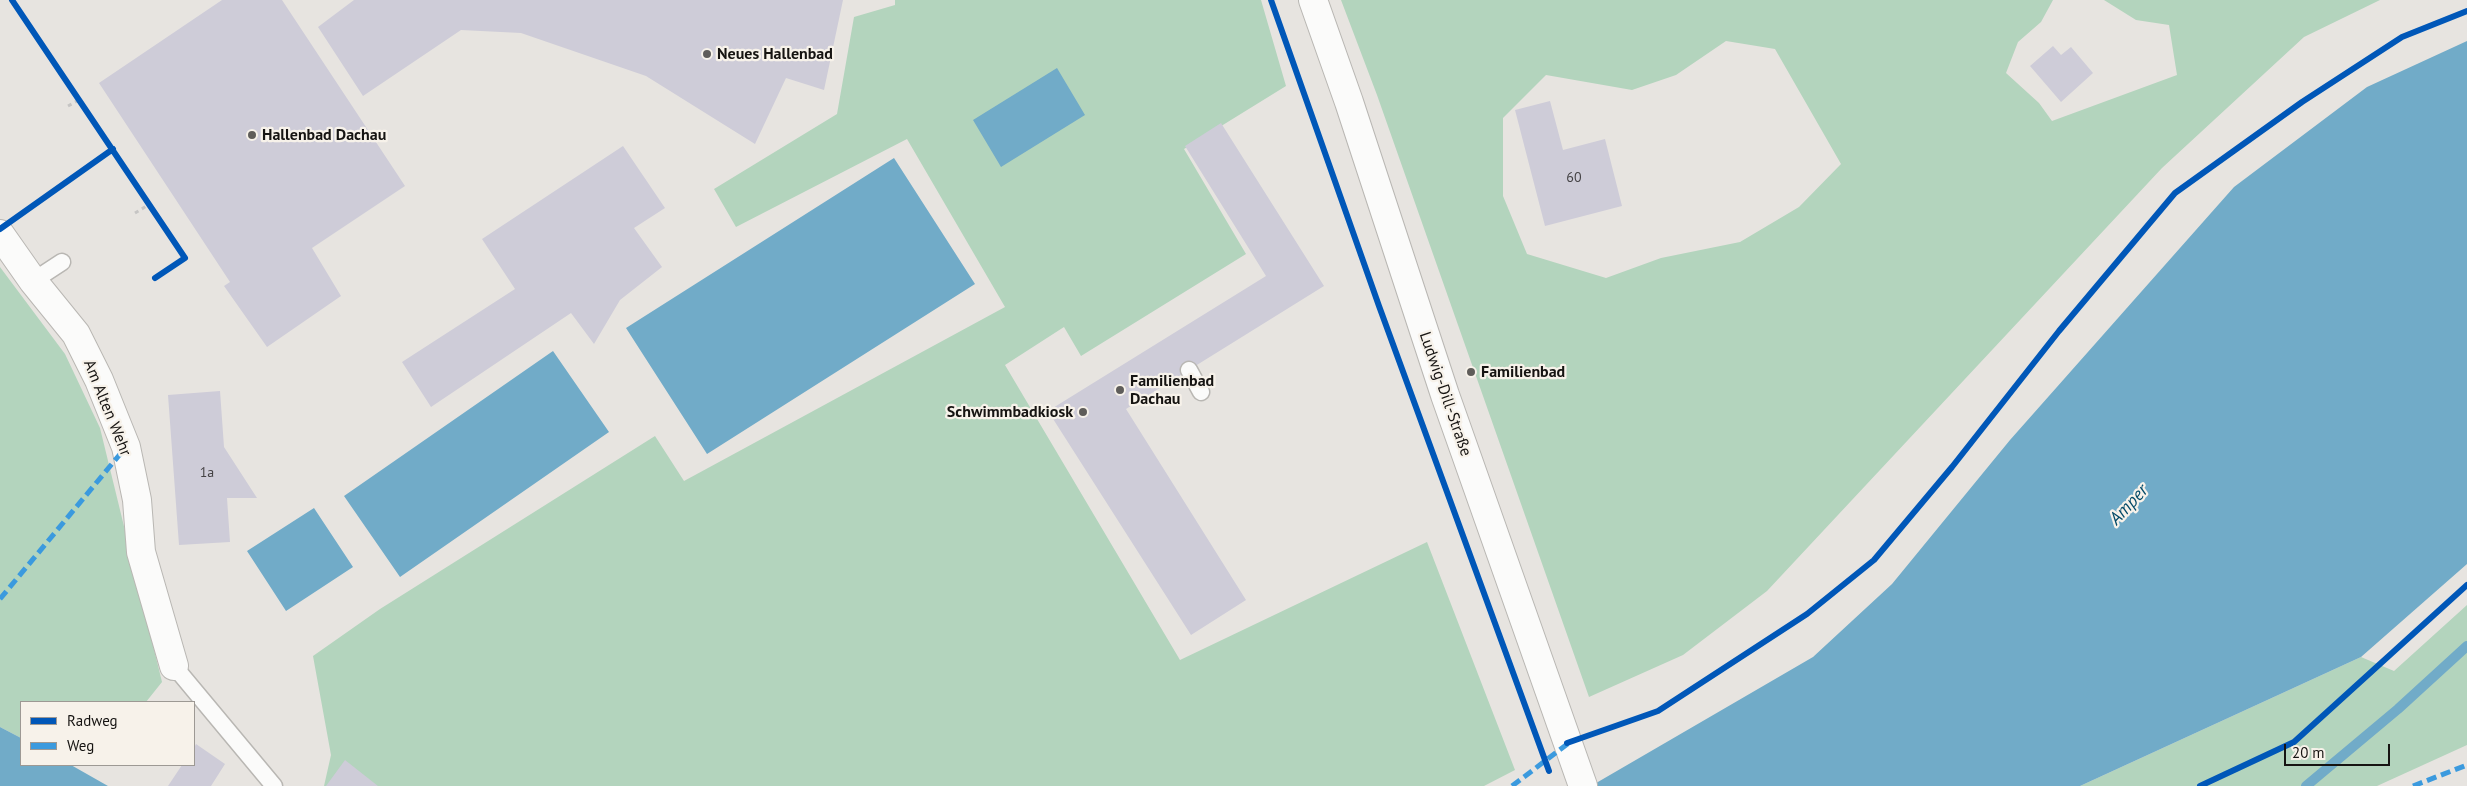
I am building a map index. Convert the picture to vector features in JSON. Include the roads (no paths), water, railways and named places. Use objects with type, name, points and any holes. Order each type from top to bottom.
[{"type":"street","name":"Ludwig-Dill-Straße","points":[[1313,0],[1349,102],[1414,304],[1583,786]]},
{"type":"street","name":"Am Alten Wehr","points":[[0,234],[33,281],[76,334],[99,380],[126,447],[137,500],[142,552],[174,666]]},
{"type":"lane","points":[[33,281],[62,262]]},
{"type":"lane","points":[[1189,370],[1202,392]]},
{"type":"lane","points":[[174,666],[274,786]]},
{"type":"water","name":"Amper","points":[[2467,41],[2467,564],[2361,657],[2080,786],[1591,786],[1813,657],[1892,584],[2010,440],[2234,187],[2367,87]]},
{"type":"water","points":[[1057,68],[1085,115],[1001,167],[973,120]]},
{"type":"water","points":[[894,158],[975,284],[707,454],[626,328]]},
{"type":"water","points":[[553,351],[609,432],[400,577],[344,496]]},
{"type":"water","points":[[314,508],[353,567],[286,611],[247,551]]},
{"type":"water","points":[[0,727],[20,737],[20,766],[73,766],[108,786],[0,786]]},
{"type":"waterway","points":[[2306,786],[2398,709],[2467,646]]},
{"type":"place","name":"Neues Hallenbad","points":[[707,54]]},
{"type":"place","name":"Hallenbad Dachau","points":[[252,135]]},
{"type":"place","name":"Familienbad","points":[[1471,372]]},
{"type":"place","name":"Familienbad Dachau","points":[[1120,390]]},
{"type":"place","name":"Schwimmbadkiosk","points":[[1083,412]]}]
